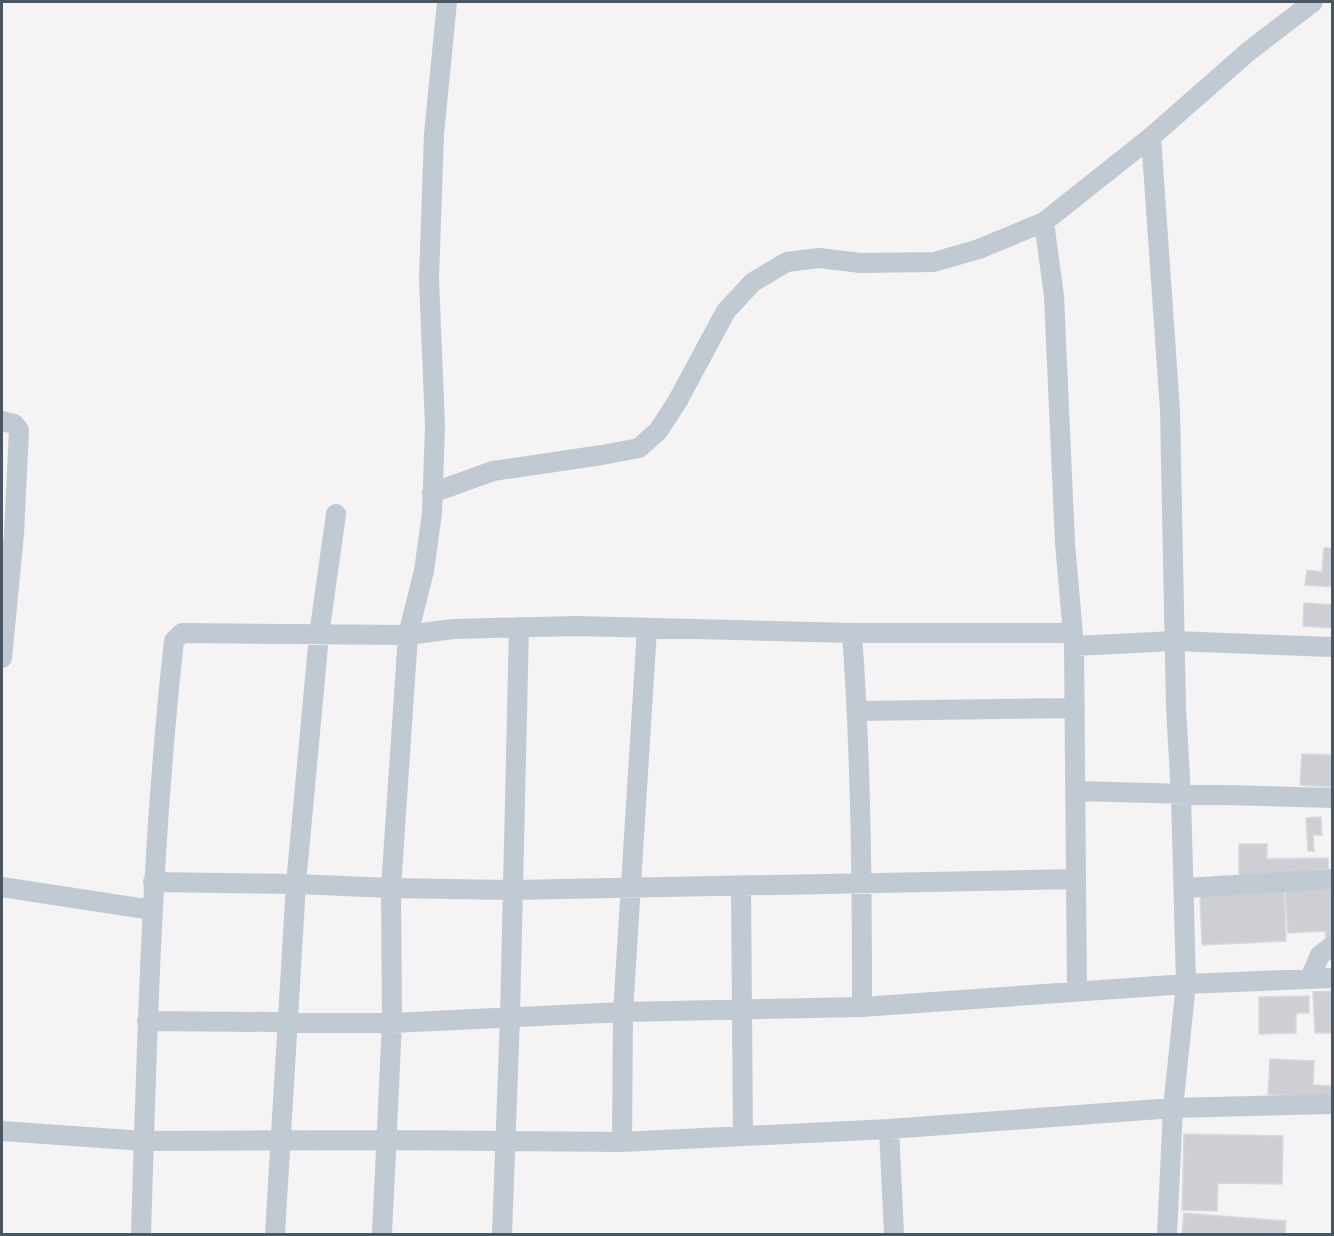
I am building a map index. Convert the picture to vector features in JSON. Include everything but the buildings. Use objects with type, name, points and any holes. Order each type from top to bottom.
[{"type":"street","points":[[382,1234],[392,1023],[391,888],[408,635],[424,571],[432,493],[435,426],[429,279],[434,134],[447,2]]},
{"type":"street","points":[[432,493],[493,471],[639,448],[658,432],[677,402],[726,311],[753,282],[787,262],[819,258],[861,263],[934,262],[979,249],[1044,222],[1151,137],[1248,51],[1313,2]]},
{"type":"street","points":[[1151,137],[1170,410],[1174,641],[1186,984],[1173,1108],[1167,1234]]},
{"type":"street","points":[[1044,222],[1054,296],[1065,543],[1073,640],[1077,992]]},
{"type":"street","points":[[2,421],[14,424],[19,430],[8,533],[2,658]]},
{"type":"street","points":[[275,1234],[296,884],[319,635],[336,514]]},
{"type":"street","points":[[141,1234],[153,882],[163,742],[176,637],[187,632],[408,635],[453,629],[576,626],[1332,647]]},
{"type":"street","points":[[502,1234],[510,1017],[519,627]]},
{"type":"street","points":[[622,1142],[623,1012],[647,629]]},
{"type":"street","points":[[852,633],[858,711],[862,1006]]},
{"type":"street","points":[[858,711],[1075,708]]},
{"type":"street","points":[[1076,791],[1332,798]]},
{"type":"street","points":[[153,882],[513,890],[1076,879]]},
{"type":"street","points":[[1184,888],[1332,879]]},
{"type":"street","points":[[2,886],[152,910]]},
{"type":"street","points":[[741,886],[743,1136]]},
{"type":"street","points":[[1310,978],[1320,955],[1332,946]]},
{"type":"street","points":[[147,1021],[392,1023],[623,1012],[862,1006],[1186,984],[1332,978]]},
{"type":"street","points":[[2,1131],[144,1141],[622,1142],[889,1129],[1173,1108],[1332,1104]]},
{"type":"street","points":[[889,1129],[894,1234]]}]
